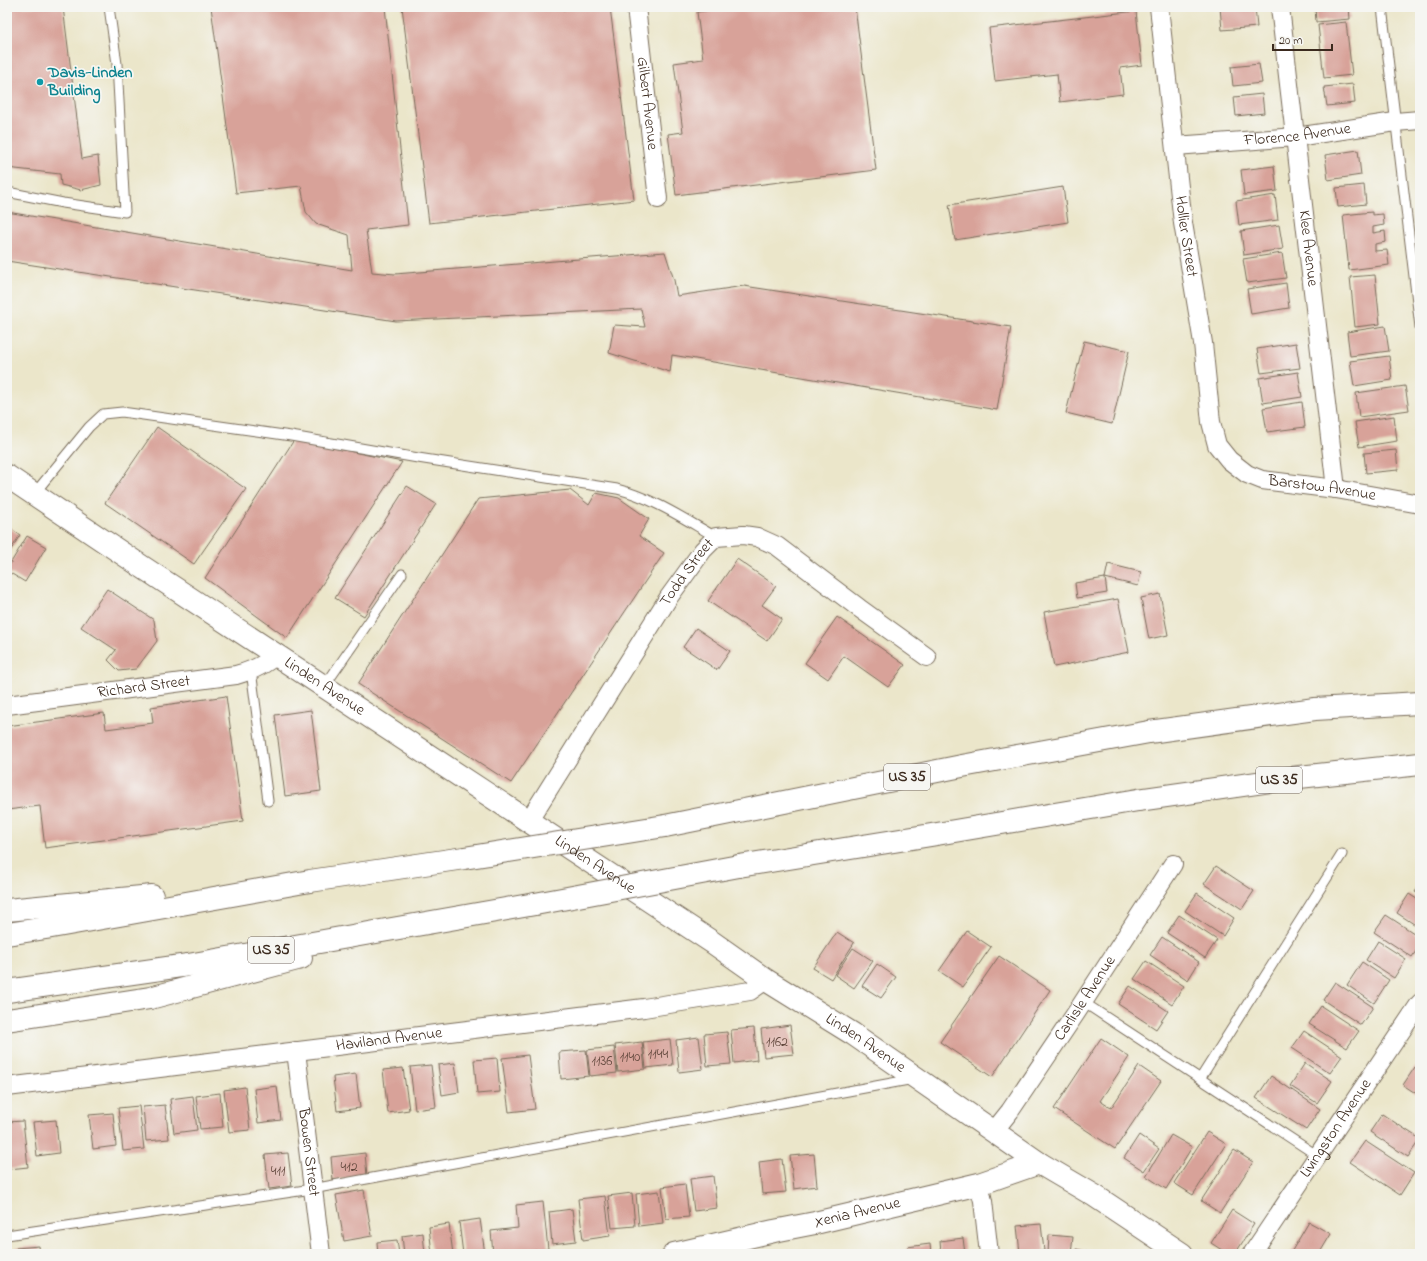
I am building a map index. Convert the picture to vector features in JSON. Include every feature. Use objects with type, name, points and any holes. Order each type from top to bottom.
[{"type":"main road","name":"Linden Avenue","points":[[7,476],[766,980],[853,1034],[1039,1163],[1095,1196],[1182,1254]]},
{"type":"main road","name":"US 35","points":[[7,934],[310,881],[665,826],[962,766],[1149,732],[1315,709],[1420,703]]},
{"type":"main road","name":"US 35","points":[[7,992],[188,965],[535,904],[739,866],[1138,800],[1299,777],[1420,764]]},
{"type":"main road","points":[[7,910],[310,881]]},
{"type":"main road","points":[[7,1020],[150,998],[439,920]]},
{"type":"main road","name":"Xenia Avenue","points":[[674,1254],[718,1249],[774,1231],[815,1223],[979,1184],[1039,1163]]},
{"type":"street","name":"Gilbert Avenue","points":[[636,7],[658,199]]},
{"type":"street","name":"Hollier Street","points":[[1159,7],[1183,223],[1203,343],[1211,422],[1217,445],[1229,460]]},
{"type":"street","name":"Klee Avenue","points":[[1280,7],[1336,489]]},
{"type":"street","name":"Florence Avenue","points":[[1175,146],[1296,137],[1395,122],[1420,120]]},
{"type":"street","name":"Barstow Avenue","points":[[1229,460],[1247,474],[1262,480],[1336,489],[1420,504]]},
{"type":"street","name":"Todd Street","points":[[528,822],[670,597],[703,550],[716,537],[743,535],[757,537],[777,546],[927,657]]},
{"type":"street","name":"Richard Street","points":[[7,705],[236,675],[269,662],[276,655]]},
{"type":"street","name":"Carlisle Avenue","points":[[994,1131],[1010,1111],[1083,1002],[1172,864]]},
{"type":"street","name":"Haviland Avenue","points":[[7,1087],[644,1008],[750,991],[766,980]]},
{"type":"street","name":"Livingston Avenue","points":[[1252,1254],[1420,1003]]},
{"type":"street","name":"Bowen Street","points":[[296,1051],[321,1254]]},
{"type":"street","points":[[979,1184],[983,1201],[988,1254]]},
{"type":"lane","points":[[7,192],[63,203],[124,212],[117,64],[109,7]]},
{"type":"lane","points":[[1382,7],[1420,327]]},
{"type":"lane","points":[[34,494],[89,427],[103,414],[122,412],[291,436],[418,458],[617,489],[630,492],[654,502],[716,537]]},
{"type":"lane","points":[[324,686],[402,574]]},
{"type":"lane","points":[[251,670],[268,801]]},
{"type":"lane","points":[[1200,1079],[1342,854]]},
{"type":"lane","points":[[1083,1002],[1318,1156]]},
{"type":"lane","points":[[7,1235],[312,1189],[917,1078]]},
{"type":"building","name":"Davis-Linden Building","points":[[7,7],[63,7],[82,159],[98,156],[101,185],[81,190],[61,185],[60,174],[7,168]]},
{"type":"building","points":[[211,7],[385,7],[408,225],[366,230],[372,272],[395,274],[665,252],[674,280],[677,296],[744,286],[1011,327],[997,410],[672,355],[670,372],[609,353],[614,325],[645,327],[641,309],[396,321],[7,261],[7,212],[352,270],[349,235],[316,224],[306,212],[301,186],[236,193]]},
{"type":"building","points":[[402,7],[563,7],[563,10],[582,7],[610,7],[634,200],[429,223]]},
{"type":"building","points":[[734,7],[855,7],[876,170],[676,195],[668,134],[683,132],[674,63],[703,59],[697,12]]},
{"type":"building","points":[[1220,7],[1255,7],[1257,27],[1222,30]]},
{"type":"building","points":[[1315,7],[1349,7],[1350,19],[1316,22]]},
{"type":"building","points":[[1136,11],[1142,65],[1120,68],[1123,94],[1060,102],[1057,74],[995,81],[989,28]]},
{"type":"building","points":[[1346,22],[1352,75],[1324,78],[1318,25]]},
{"type":"building","points":[[1259,64],[1262,83],[1233,86],[1231,67]]},
{"type":"building","points":[[1353,84],[1355,103],[1327,106],[1324,87]]},
{"type":"building","points":[[1262,94],[1264,113],[1236,116],[1234,97]]},
{"type":"building","points":[[1358,150],[1361,175],[1328,180],[1325,155]]},
{"type":"building","points":[[1274,166],[1277,191],[1244,195],[1241,170]]},
{"type":"building","points":[[1364,185],[1366,204],[1338,207],[1336,188]]},
{"type":"building","points":[[1063,187],[1068,222],[955,240],[949,205]]},
{"type":"building","points":[[1275,195],[1278,220],[1239,225],[1236,201]]},
{"type":"building","points":[[1372,212],[1372,215],[1383,214],[1384,225],[1373,227],[1373,233],[1385,231],[1386,242],[1375,244],[1375,251],[1387,250],[1389,265],[1349,270],[1343,215]]},
{"type":"building","points":[[1279,225],[1283,249],[1244,255],[1241,231]]},
{"type":"building","points":[[1282,253],[1286,278],[1247,283],[1243,259]]},
{"type":"building","points":[[1375,275],[1380,324],[1355,327],[1350,277]]},
{"type":"building","points":[[1286,283],[1289,308],[1251,314],[1247,289]]},
{"type":"building","points":[[1385,326],[1389,351],[1350,356],[1347,332]]},
{"type":"building","points":[[1084,341],[1129,351],[1112,424],[1066,413]]},
{"type":"building","points":[[1296,343],[1300,368],[1261,373],[1257,349]]},
{"type":"building","points":[[1389,356],[1392,380],[1354,386],[1350,361]]},
{"type":"building","points":[[1298,372],[1302,397],[1263,403],[1259,378]]},
{"type":"building","points":[[1405,386],[1409,410],[1359,417],[1356,393]]},
{"type":"building","points":[[1302,402],[1305,427],[1267,432],[1263,408]]},
{"type":"building","points":[[1394,416],[1397,441],[1359,447],[1355,422]]},
{"type":"building","points":[[157,427],[246,489],[194,564],[105,503]]},
{"type":"building","points":[[294,440],[402,462],[287,638],[205,578]]},
{"type":"building","points":[[1396,450],[1398,470],[1366,473],[1364,453]]},
{"type":"building","points":[[407,486],[436,504],[364,616],[335,598]]},
{"type":"building","points":[[570,490],[589,505],[596,493],[619,498],[649,519],[639,536],[664,553],[511,783],[358,684],[478,499]]},
{"type":"building","points":[[7,526],[20,535],[7,556]]},
{"type":"building","points":[[27,536],[46,547],[25,582],[7,571],[7,569]]},
{"type":"building","points":[[737,559],[776,586],[762,605],[782,619],[767,641],[708,601]]},
{"type":"building","points":[[1108,564],[1141,572],[1138,586],[1105,578]]},
{"type":"building","points":[[1105,578],[1107,593],[1077,598],[1075,583]]},
{"type":"building","points":[[107,589],[154,620],[157,641],[136,669],[119,671],[108,660],[116,650],[81,627]]},
{"type":"building","points":[[1160,594],[1168,635],[1149,639],[1141,598]]},
{"type":"building","points":[[1118,599],[1129,652],[1054,667],[1044,612]]},
{"type":"building","points":[[837,617],[905,665],[888,687],[844,656],[828,679],[805,663]]},
{"type":"building","points":[[696,628],[730,651],[717,670],[683,647]]},
{"type":"building","points":[[226,696],[243,821],[45,848],[40,806],[7,810],[7,726],[104,713],[106,729],[153,723],[151,707]]},
{"type":"building","points":[[311,710],[321,791],[285,796],[275,715]]},
{"type":"building","points":[[1216,866],[1254,891],[1242,909],[1204,884]]},
{"type":"building","points":[[1420,884],[1420,895],[1415,892]]},
{"type":"building","points":[[1197,893],[1234,918],[1223,936],[1185,911]]},
{"type":"building","points":[[1409,894],[1420,901],[1420,928],[1397,913]]},
{"type":"building","points":[[1179,915],[1217,940],[1205,958],[1167,933]]},
{"type":"building","points":[[1386,915],[1420,937],[1420,945],[1412,957],[1374,932]]},
{"type":"building","points":[[967,931],[991,947],[963,987],[939,971]]},
{"type":"building","points":[[837,932],[854,943],[831,979],[813,968]]},
{"type":"building","points":[[1162,937],[1199,962],[1188,980],[1150,955]]},
{"type":"building","points":[[1378,941],[1406,959],[1394,978],[1366,960]]},
{"type":"building","points":[[853,948],[873,961],[854,988],[835,975]]},
{"type":"building","points":[[999,956],[1050,990],[992,1077],[940,1042]]},
{"type":"building","points":[[1146,961],[1184,986],[1172,1004],[1134,979]]},
{"type":"building","points":[[1362,962],[1389,980],[1374,1003],[1347,985]]},
{"type":"building","points":[[877,964],[896,977],[881,998],[862,986]]},
{"type":"building","points":[[1335,982],[1373,1007],[1361,1025],[1323,1000]]},
{"type":"building","points":[[1130,986],[1168,1011],[1156,1029],[1118,1004]]},
{"type":"building","points":[[1321,1006],[1359,1031],[1347,1048],[1309,1024]]},
{"type":"building","points":[[790,1025],[794,1054],[764,1057],[761,1029]]},
{"type":"building","points":[[754,1028],[757,1060],[734,1063],[731,1030]]},
{"type":"building","points":[[1304,1031],[1342,1056],[1330,1073],[1292,1048]]},
{"type":"building","points":[[727,1032],[731,1064],[707,1066],[704,1034]]},
{"type":"building","points":[[699,1037],[703,1069],[679,1072],[676,1040]]},
{"type":"building","points":[[1101,1038],[1129,1057],[1100,1101],[1111,1108],[1139,1066],[1161,1081],[1115,1149],[1054,1109]]},
{"type":"building","points":[[670,1039],[673,1065],[646,1068],[643,1042]]},
{"type":"building","points":[[642,1042],[645,1069],[618,1072],[615,1045]]},
{"type":"building","points":[[614,1047],[617,1073],[590,1076],[587,1050]]},
{"type":"building","points":[[586,1050],[589,1076],[561,1079],[559,1052]]},
{"type":"building","points":[[528,1055],[535,1109],[509,1112],[502,1058]]},
{"type":"building","points":[[497,1058],[500,1092],[477,1094],[474,1060]]},
{"type":"building","points":[[455,1063],[459,1092],[442,1095],[438,1065]]},
{"type":"building","points":[[1305,1063],[1332,1081],[1317,1103],[1290,1086]]},
{"type":"building","points":[[431,1065],[436,1107],[415,1110],[410,1067]]},
{"type":"building","points":[[1415,1067],[1420,1071],[1420,1096],[1403,1085]]},
{"type":"building","points":[[403,1068],[409,1110],[388,1113],[383,1070]]},
{"type":"building","points":[[356,1074],[360,1108],[337,1111],[333,1077]]},
{"type":"building","points":[[1271,1076],[1320,1109],[1306,1130],[1256,1098]]},
{"type":"building","points":[[277,1086],[281,1120],[258,1123],[254,1089]]},
{"type":"building","points":[[245,1087],[250,1130],[229,1132],[224,1090]]},
{"type":"building","points":[[220,1093],[223,1127],[200,1129],[196,1096]]},
{"type":"building","points":[[193,1096],[197,1130],[174,1133],[170,1099]]},
{"type":"building","points":[[165,1105],[169,1139],[146,1141],[143,1107]]},
{"type":"building","points":[[139,1106],[144,1149],[123,1151],[118,1108]]},
{"type":"building","points":[[113,1113],[116,1146],[93,1149],[89,1115]]},
{"type":"building","points":[[1382,1114],[1420,1139],[1408,1157],[1370,1132]]},
{"type":"building","points":[[56,1120],[59,1153],[37,1156],[33,1122]]},
{"type":"building","points":[[23,1121],[28,1167],[9,1169],[7,1122]]},
{"type":"building","points":[[1207,1132],[1226,1144],[1193,1195],[1174,1183]]},
{"type":"building","points":[[1139,1135],[1159,1149],[1144,1171],[1124,1158]]},
{"type":"building","points":[[1171,1135],[1192,1147],[1166,1189],[1146,1176]]},
{"type":"building","points":[[1365,1141],[1414,1173],[1400,1195],[1350,1162]]},
{"type":"building","points":[[1234,1150],[1253,1162],[1220,1213],[1201,1201]]},
{"type":"building","points":[[288,1153],[292,1186],[269,1189],[265,1155]]},
{"type":"building","points":[[365,1153],[367,1176],[333,1180],[331,1157]]},
{"type":"building","points":[[814,1154],[817,1186],[794,1189],[790,1156]]},
{"type":"building","points":[[782,1159],[786,1192],[762,1194],[759,1162]]},
{"type":"building","points":[[713,1176],[717,1208],[694,1211],[690,1179]]},
{"type":"building","points":[[685,1184],[689,1217],[666,1219],[662,1187]]},
{"type":"building","points":[[364,1190],[372,1236],[344,1241],[336,1195]]},
{"type":"building","points":[[659,1191],[663,1223],[639,1226],[636,1194]]},
{"type":"building","points":[[632,1193],[635,1226],[612,1228],[608,1196]]},
{"type":"building","points":[[605,1196],[610,1236],[583,1240],[578,1199]]},
{"type":"building","points":[[543,1202],[548,1249],[520,1252],[521,1254],[493,1254],[491,1231],[518,1228],[516,1205]]},
{"type":"building","points":[[572,1209],[576,1241],[552,1244],[549,1212]]},
{"type":"building","points":[[1232,1210],[1254,1224],[1235,1254],[1228,1254],[1211,1243]]},
{"type":"building","points":[[480,1219],[485,1254],[463,1254],[459,1222]]},
{"type":"building","points":[[1309,1222],[1331,1234],[1319,1254],[1290,1254]]},
{"type":"building","points":[[449,1224],[453,1254],[432,1254],[429,1227]]},
{"type":"building","points":[[1041,1224],[1044,1251],[1020,1253],[1017,1226]]},
{"type":"building","points":[[423,1233],[425,1254],[404,1254],[402,1236]]},
{"type":"building","points":[[1049,1235],[1073,1237],[1071,1254],[1048,1254]]},
{"type":"building","points":[[963,1238],[965,1254],[941,1254],[940,1241]]},
{"type":"building","points":[[397,1240],[399,1254],[378,1254],[377,1242]]},
{"type":"building","points":[[930,1244],[931,1254],[908,1254],[907,1247]]},
{"type":"building","points":[[39,1246],[40,1254],[17,1254],[16,1248]]},
{"type":"building","points":[[1076,1249],[1094,1253],[1094,1254],[1075,1254]]},
{"type":"place","name":"Davis-Linden Building","points":[[40,82]]}]
